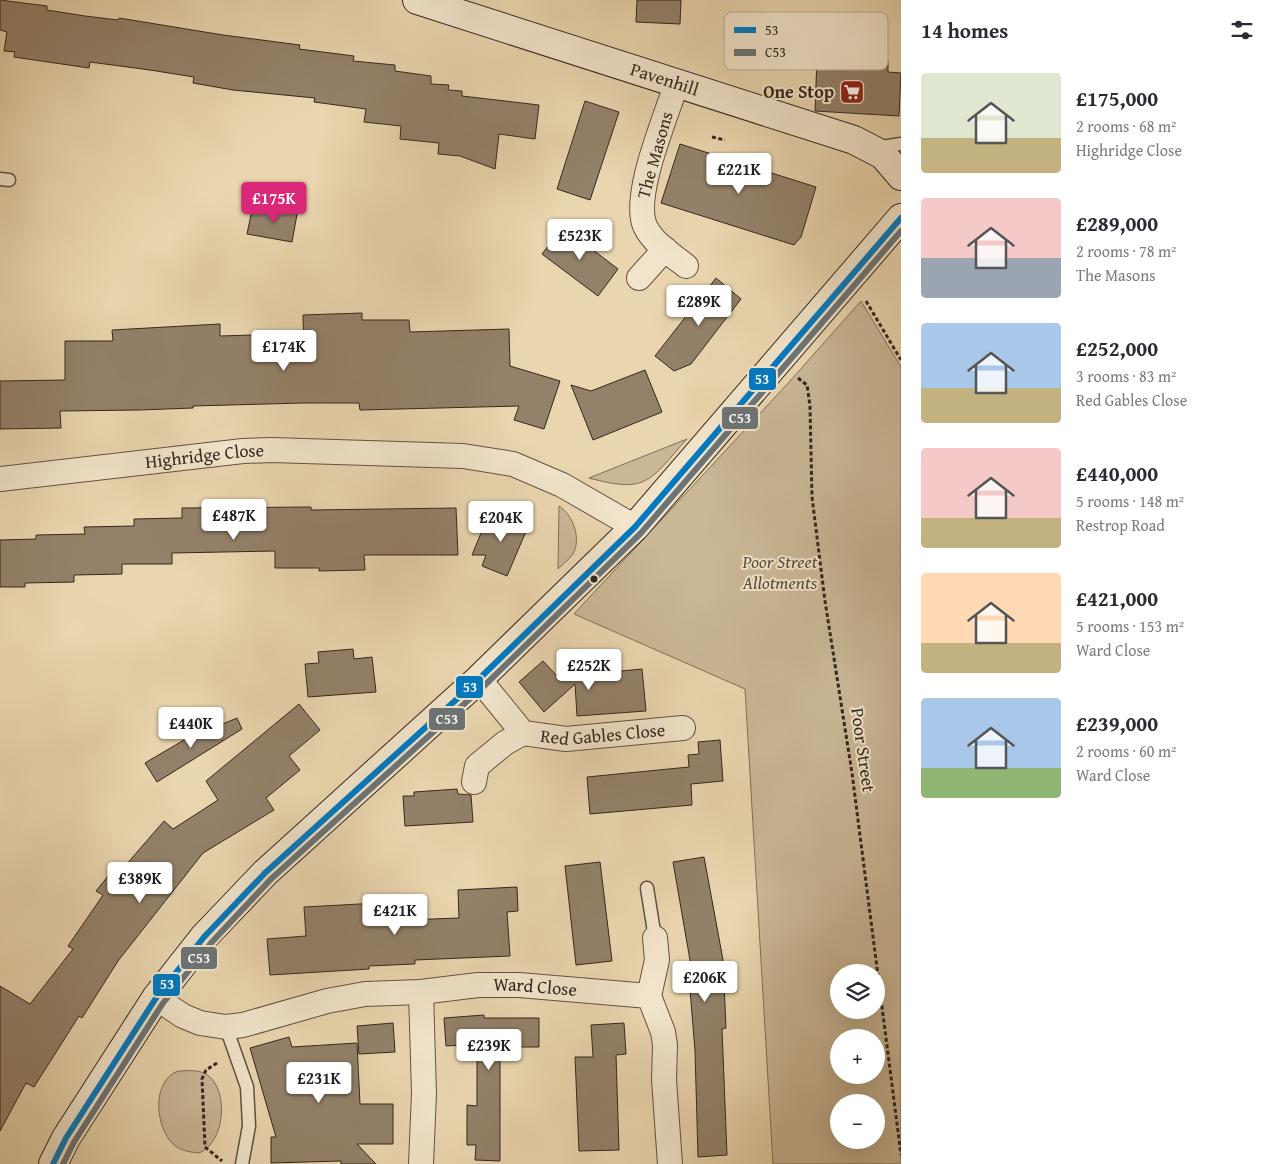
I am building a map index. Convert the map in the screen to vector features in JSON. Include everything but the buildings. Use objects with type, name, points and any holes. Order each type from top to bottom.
[{"type":"street","name":"Pavenhill","points":[[417,0],[676,84],[832,132],[884,155],[901,176]]},
{"type":"street","name":"The Masons","points":[[676,84],[640,203],[645,227],[664,249],[686,266]]},
{"type":"street","points":[[53,1164],[66,1138],[177,968],[240,898],[480,679],[635,527],[901,218]]},
{"type":"street","points":[[639,278],[664,249]]},
{"type":"street","name":"Highridge Close","points":[[0,479],[262,450],[463,456],[513,464],[562,485],[635,527]]},
{"type":"street","name":"Red Gables Close","points":[[480,679],[523,733]]},
{"type":"street","name":"Red Gables Close","points":[[474,782],[477,766],[505,743],[523,733],[566,739],[683,728]]},
{"type":"street","points":[[655,938],[657,960],[650,996],[663,1032],[665,1046],[664,1080],[670,1164]]},
{"type":"street","name":"Ward Close","points":[[156,998],[183,1016],[200,1023],[226,1027],[243,1025],[327,1001],[365,994],[421,992],[501,984],[650,996]]},
{"type":"street","points":[[421,992],[424,1093],[421,1164]]},
{"type":"lane","points":[[872,149],[901,144]]},
{"type":"lane","points":[[648,888],[655,938]]},
{"type":"lane","points":[[226,1027],[247,1087],[249,1126],[242,1164]]},
{"type":"path","points":[[712,137],[725,140]]},
{"type":"path","points":[[851,277],[901,360]]},
{"type":"path","name":"Poor Street","points":[[781,359],[807,385],[813,507],[825,602],[848,738],[901,1155]]},
{"type":"path","points":[[219,1061],[206,1070],[202,1079],[206,1147],[225,1163]]},
{"type":"green space","name":"Poor Street Allotments","points":[[861,301],[901,367],[901,1164],[773,1164],[745,689],[574,614],[790,381]]},
{"type":"green space","points":[[687,439],[655,474],[636,484],[624,485],[589,478]]},
{"type":"green space","points":[[559,506],[568,514],[574,526],[576,546],[573,554],[558,569]]},
{"type":"green space","points":[[178,1071],[203,1072],[214,1081],[219,1091],[221,1115],[219,1128],[208,1147],[199,1153],[189,1152],[174,1145],[163,1128],[160,1117],[160,1094],[163,1084],[169,1076]]},
{"type":"transit line","name":"53","points":[[53,1164],[66,1138],[156,998],[204,937],[265,873],[479,679],[635,527],[901,218]]},
{"type":"transit line","name":"C53","points":[[63,1164],[74,1142],[163,1003],[211,943],[271,879],[485,685],[641,533],[901,231]]},
{"type":"place","name":"One Stop","points":[[852,92]]}]
